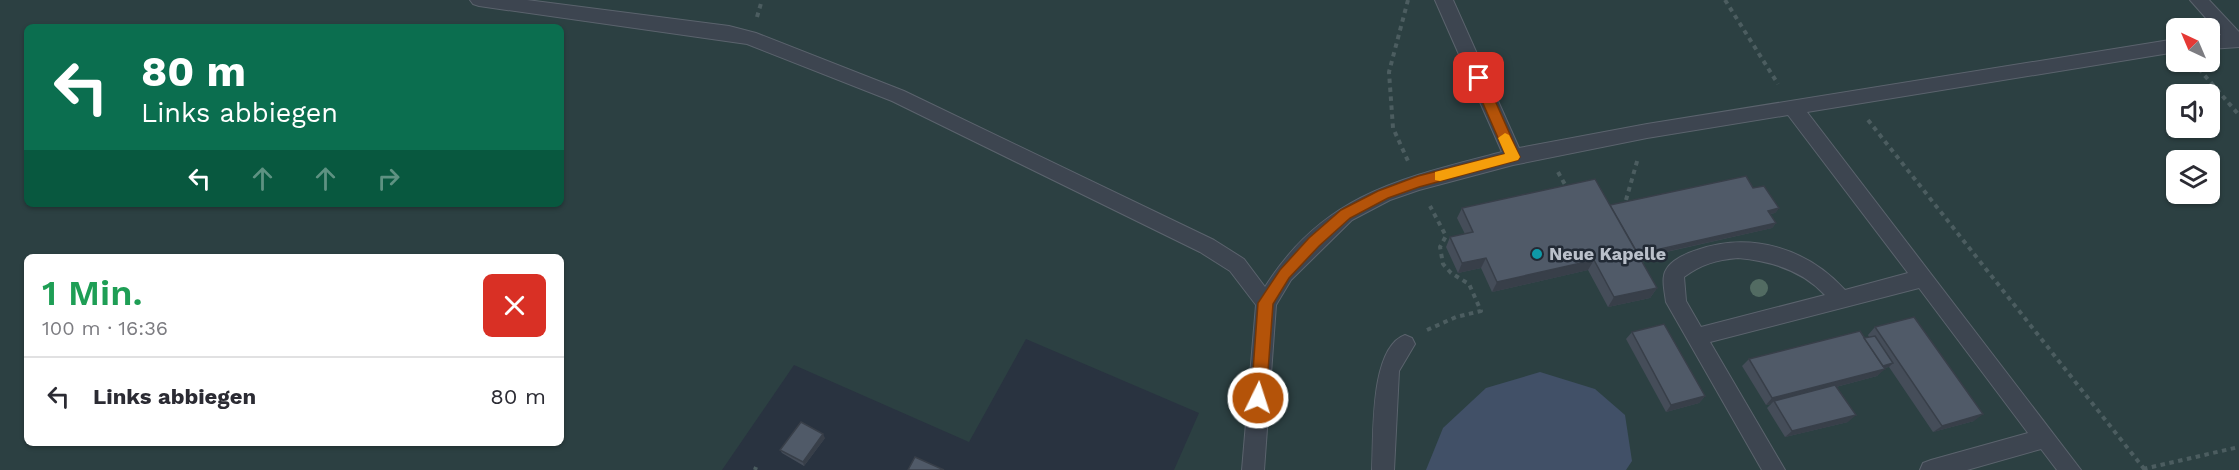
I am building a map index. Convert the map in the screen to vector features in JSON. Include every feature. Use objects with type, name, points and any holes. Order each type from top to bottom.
[{"type":"lane","points":[[479,0],[750,38],[898,96],[1207,246],[1237,265],[1266,303]]},
{"type":"lane","points":[[1444,0],[1513,157]]},
{"type":"lane","points":[[2199,0],[2237,40]]},
{"type":"lane","points":[[2220,42],[2237,40]]},
{"type":"lane","points":[[1253,470],[1266,303],[1284,274],[1314,242],[1346,214],[1383,194],[1418,182],[1513,157],[1647,131],[2166,48]]},
{"type":"lane","points":[[1793,108],[2070,470]]},
{"type":"lane","points":[[1774,470],[1676,302],[1674,273],[1688,260],[1718,252],[1767,251],[1808,267],[1829,283],[1841,299]]},
{"type":"lane","points":[[1696,337],[1923,278]]},
{"type":"lane","points":[[1383,470],[1389,369],[1405,344]]},
{"type":"lane","points":[[1931,470],[2045,438]]},
{"type":"path","points":[[1725,0],[1793,108]]},
{"type":"path","points":[[2202,72],[2239,115]]},
{"type":"path","points":[[1855,98],[1875,132],[2144,470],[2239,447]]},
{"type":"path","points":[[1626,201],[1647,131]]},
{"type":"path","points":[[1405,344],[1456,317],[1482,311]]},
{"type":"green space","points":[[0,0],[2239,0],[2239,470],[1174,470],[1199,413],[1026,339],[969,442],[794,365],[722,470],[0,470]]},
{"type":"water","points":[[1540,372],[1595,389],[1625,415],[1632,461],[1626,470],[1426,470],[1443,428],[1486,388]]},
{"type":"building","points":[[1746,176],[1753,188],[1764,186],[1779,208],[1768,211],[1776,223],[1638,254],[1610,205]]},
{"type":"building","name":"Neue Kapelle","points":[[1595,179],[1657,288],[1614,297],[1594,260],[1497,282],[1486,258],[1462,263],[1450,237],[1473,232],[1462,208]]},
{"type":"building","points":[[1914,317],[1983,414],[1942,426],[1875,327]]},
{"type":"building","points":[[1664,324],[1705,396],[1671,405],[1632,332]]},
{"type":"building","points":[[1860,331],[1885,369],[1772,398],[1749,359]]},
{"type":"building","points":[[1875,336],[1893,363],[1883,366],[1864,338]]},
{"type":"building","points":[[1835,385],[1856,415],[1792,431],[1774,401]]},
{"type":"building","points":[[801,422],[823,434],[803,462],[780,450]]},
{"type":"building","points":[[915,457],[944,470],[908,470]]},
{"type":"slow traffic","points":[[1440,176],[1513,157],[1505,138]]},
{"type":"place","name":"Neue Kapelle","points":[[1537,254]]},
{"type":"route","points":[[1258,398],[1266,303],[1284,274],[1314,242],[1346,214],[1383,194],[1418,182],[1513,157],[1479,78]]}]
